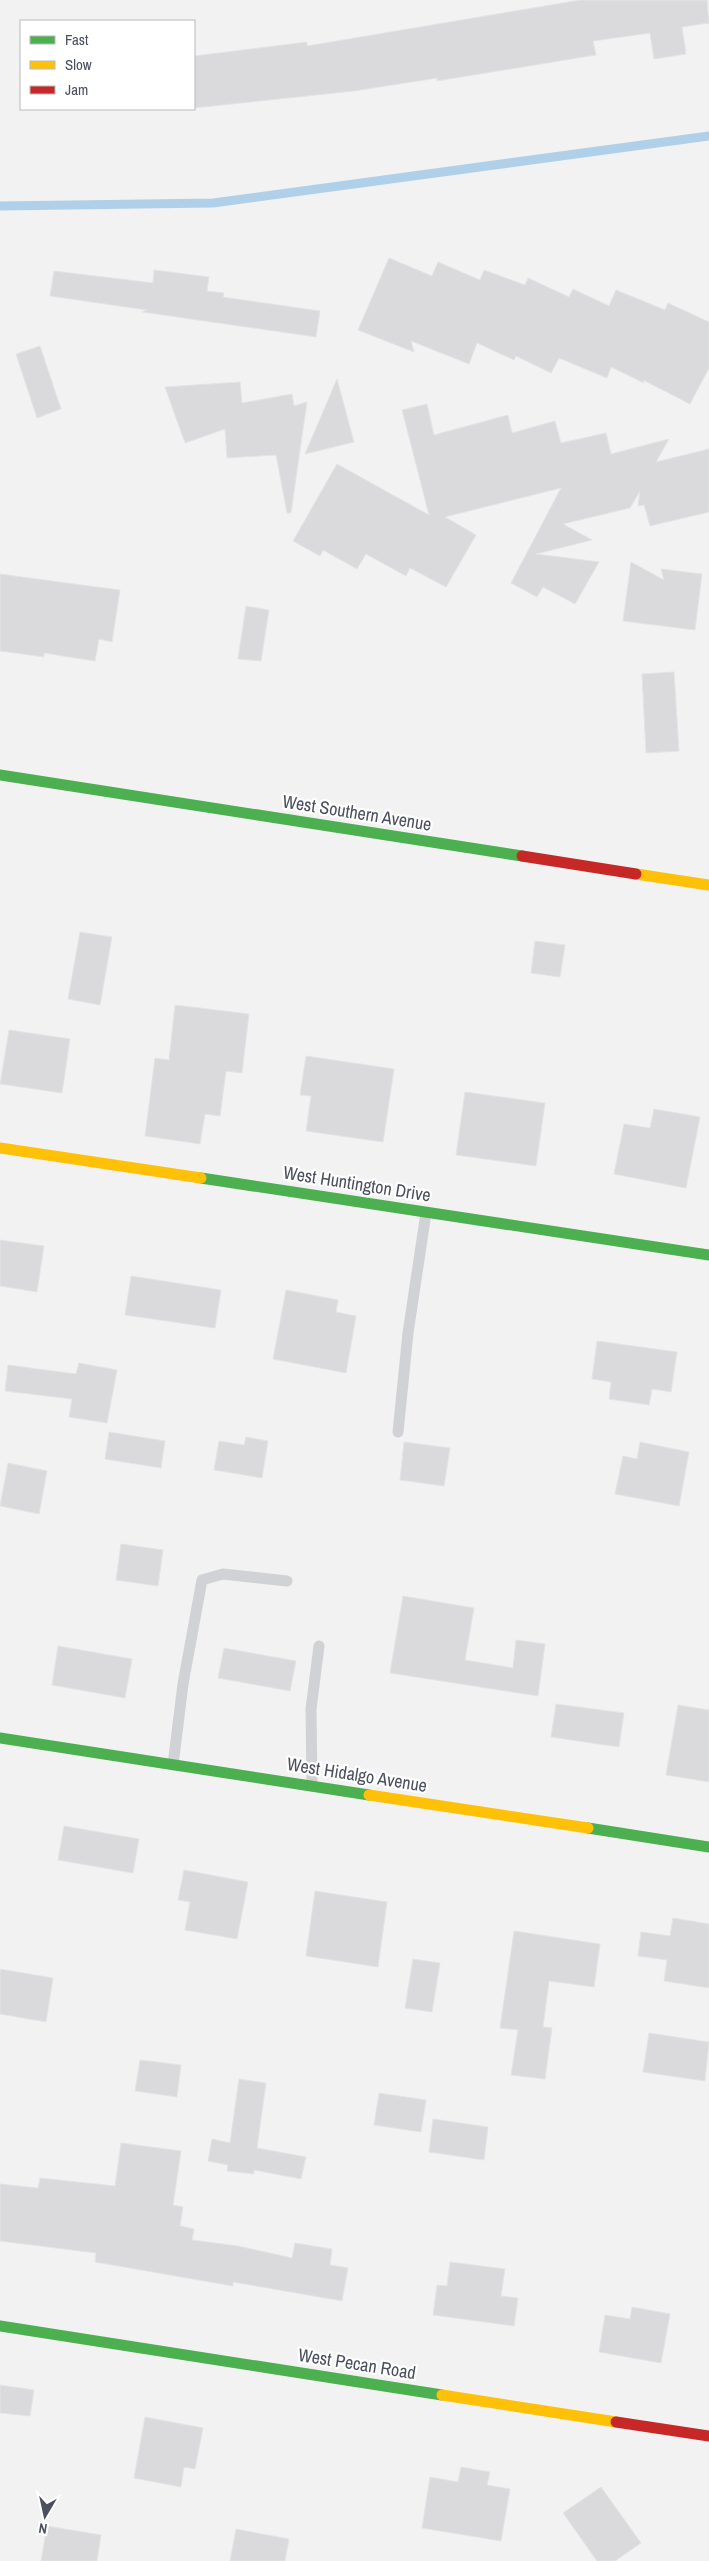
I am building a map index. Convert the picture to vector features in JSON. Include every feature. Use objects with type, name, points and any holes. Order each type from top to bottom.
[{"type":"street","name":"West Southern Avenue","points":[[0,775],[709,885]]},
{"type":"street","name":"West Huntington Drive","points":[[0,1148],[709,1255]]},
{"type":"street","name":"West Hidalgo Avenue","points":[[0,1738],[709,1848]]},
{"type":"street","name":"West Pecan Road","points":[[0,2326],[709,2436]]},
{"type":"lane","points":[[398,1432],[408,1333],[426,1213]]},
{"type":"lane","points":[[173,1765],[183,1684],[202,1580],[223,1574],[287,1581]]},
{"type":"lane","points":[[312,1786],[311,1709],[319,1646]]},
{"type":"building","points":[[580,0],[707,0],[709,23],[682,27],[686,54],[654,59],[650,33],[593,41],[596,55],[437,81],[437,78],[354,91],[195,108],[195,56],[307,42],[307,46]]},
{"type":"building","points":[[389,258],[432,276],[438,262],[480,280],[484,270],[525,285],[528,278],[569,297],[573,289],[609,306],[616,290],[665,310],[668,303],[709,322],[709,368],[690,404],[643,380],[644,383],[611,367],[607,378],[559,358],[551,373],[516,356],[514,360],[477,343],[469,364],[411,341],[414,352],[358,330]]},
{"type":"building","points":[[154,270],[209,277],[207,291],[224,293],[223,297],[320,311],[316,337],[142,312],[147,310],[50,296],[54,271],[153,283]]},
{"type":"building","points":[[40,346],[61,409],[37,418],[16,354]]},
{"type":"building","points":[[337,379],[354,442],[305,454]]},
{"type":"building","points":[[240,382],[242,403],[292,394],[294,406],[307,402],[291,513],[287,513],[276,455],[227,458],[225,429],[185,443],[165,387]]},
{"type":"building","points":[[427,404],[434,435],[508,415],[512,433],[555,421],[561,443],[606,433],[611,454],[669,439],[656,462],[709,449],[709,512],[650,526],[644,505],[638,506],[640,491],[630,508],[563,524],[592,540],[536,554],[599,562],[575,604],[543,587],[537,597],[511,583],[561,488],[445,517],[476,535],[446,587],[410,568],[406,576],[366,554],[357,569],[323,550],[320,556],[293,541],[337,464],[429,515],[402,410]]},
{"type":"building","points":[[631,562],[664,580],[661,569],[702,574],[695,630],[623,621]]},
{"type":"building","points":[[0,574],[120,590],[112,642],[99,639],[95,661],[44,653],[44,657],[0,651]]},
{"type":"building","points":[[246,606],[269,610],[261,661],[238,659]]},
{"type":"building","points":[[674,672],[679,751],[646,753],[642,674]]},
{"type":"building","points":[[80,932],[112,937],[100,1005],[68,999]]},
{"type":"building","points":[[535,941],[565,945],[560,977],[531,973]]},
{"type":"building","points":[[175,1005],[249,1014],[242,1073],[226,1071],[220,1116],[205,1114],[200,1144],[145,1136],[155,1058],[169,1060]]},
{"type":"building","points":[[9,1030],[70,1039],[62,1093],[0,1084]]},
{"type":"building","points":[[306,1056],[394,1069],[383,1142],[306,1131],[311,1096],[300,1095]]},
{"type":"building","points":[[465,1092],[545,1103],[536,1166],[456,1155]]},
{"type":"building","points":[[654,1109],[700,1117],[686,1188],[614,1174],[624,1124],[650,1128]]},
{"type":"building","points":[[0,1240],[44,1246],[37,1292],[0,1286]]},
{"type":"building","points":[[131,1276],[221,1290],[215,1328],[125,1315]]},
{"type":"building","points":[[286,1290],[338,1300],[336,1312],[356,1316],[346,1373],[273,1359]]},
{"type":"building","points":[[597,1341],[677,1352],[671,1392],[652,1389],[649,1405],[609,1399],[611,1382],[592,1379]]},
{"type":"building","points":[[79,1363],[117,1370],[107,1423],[69,1417],[72,1399],[5,1391],[8,1365],[76,1374]]},
{"type":"building","points":[[109,1432],[165,1441],[161,1468],[105,1459]]},
{"type":"building","points":[[246,1437],[268,1441],[262,1478],[214,1470],[219,1441],[244,1445]]},
{"type":"building","points":[[404,1442],[450,1448],[444,1486],[400,1480]]},
{"type":"building","points":[[640,1442],[689,1452],[679,1506],[615,1494],[623,1456],[637,1459]]},
{"type":"building","points":[[8,1463],[47,1471],[39,1514],[0,1506]]},
{"type":"building","points":[[121,1544],[163,1550],[158,1586],[116,1580]]},
{"type":"building","points":[[403,1596],[474,1608],[465,1660],[513,1668],[516,1640],[545,1644],[538,1696],[390,1673]]},
{"type":"building","points":[[58,1646],[132,1659],[125,1698],[52,1685]]},
{"type":"building","points":[[224,1648],[296,1661],[290,1691],[218,1678]]},
{"type":"building","points":[[556,1704],[624,1713],[619,1747],[551,1737]]},
{"type":"building","points":[[678,1705],[709,1710],[709,1782],[666,1775]]},
{"type":"building","points":[[64,1826],[139,1839],[133,1873],[58,1860]]},
{"type":"building","points":[[184,1870],[248,1882],[237,1939],[185,1930],[190,1902],[178,1900]]},
{"type":"building","points":[[315,1891],[387,1902],[378,1967],[306,1956]]},
{"type":"building","points":[[673,1918],[709,1924],[709,1988],[664,1981],[667,1960],[638,1956],[641,1932],[670,1936]]},
{"type":"building","points":[[514,1931],[600,1944],[594,1987],[549,1981],[543,2027],[552,2028],[545,2079],[511,2075],[518,2030],[500,2028]]},
{"type":"building","points":[[413,1959],[440,1963],[432,2012],[405,2008]]},
{"type":"building","points":[[0,1969],[53,1978],[46,2022],[0,2014]]},
{"type":"building","points":[[649,2033],[709,2042],[705,2081],[643,2072]]},
{"type":"building","points":[[140,2060],[181,2065],[177,2097],[135,2091]]},
{"type":"building","points":[[239,2079],[266,2083],[257,2148],[306,2157],[301,2179],[254,2170],[254,2174],[227,2171],[228,2165],[208,2161],[212,2139],[230,2143]]},
{"type":"building","points":[[379,2093],[426,2100],[421,2132],[374,2125]]},
{"type":"building","points":[[433,2119],[488,2127],[484,2160],[429,2152]]},
{"type":"building","points":[[121,2143],[181,2151],[173,2205],[183,2207],[180,2226],[194,2229],[192,2240],[238,2246],[292,2258],[295,2243],[332,2249],[330,2265],[348,2268],[342,2301],[233,2282],[233,2286],[95,2262],[96,2253],[0,2241],[0,2184],[38,2188],[40,2178],[115,2186]]},
{"type":"building","points":[[450,2262],[505,2269],[501,2296],[518,2298],[514,2326],[433,2315],[437,2285],[447,2286]]},
{"type":"building","points":[[632,2307],[670,2314],[661,2363],[599,2352],[605,2315],[630,2319]]},
{"type":"building","points":[[0,2385],[34,2390],[30,2416],[0,2413]]},
{"type":"building","points":[[145,2417],[203,2428],[195,2469],[184,2467],[181,2487],[134,2478]]},
{"type":"building","points":[[461,2467],[490,2472],[487,2485],[510,2489],[501,2541],[422,2528],[430,2477],[458,2482]]},
{"type":"building","points":[[601,2487],[641,2543],[615,2561],[597,2561],[563,2513]]},
{"type":"building","points":[[47,2526],[101,2535],[97,2561],[41,2561]]},
{"type":"building","points":[[236,2529],[289,2539],[285,2561],[230,2561]]},
{"type":"waterway","points":[[0,206],[213,203],[709,136]]},
{"type":"traffic: fast","points":[[0,775],[522,856]]},
{"type":"traffic: fast","points":[[201,1178],[709,1255]]},
{"type":"traffic: fast","points":[[0,1738],[369,1795]]},
{"type":"traffic: fast","points":[[588,1828],[709,1847]]},
{"type":"traffic: fast","points":[[0,2326],[442,2395]]},
{"type":"traffic: slow","points":[[636,874],[709,885]]},
{"type":"traffic: slow","points":[[0,1148],[201,1178]]},
{"type":"traffic: slow","points":[[369,1795],[588,1828]]},
{"type":"traffic: slow","points":[[442,2395],[616,2422]]},
{"type":"traffic: jam","points":[[522,856],[636,874]]},
{"type":"traffic: jam","points":[[616,2422],[709,2436]]}]
